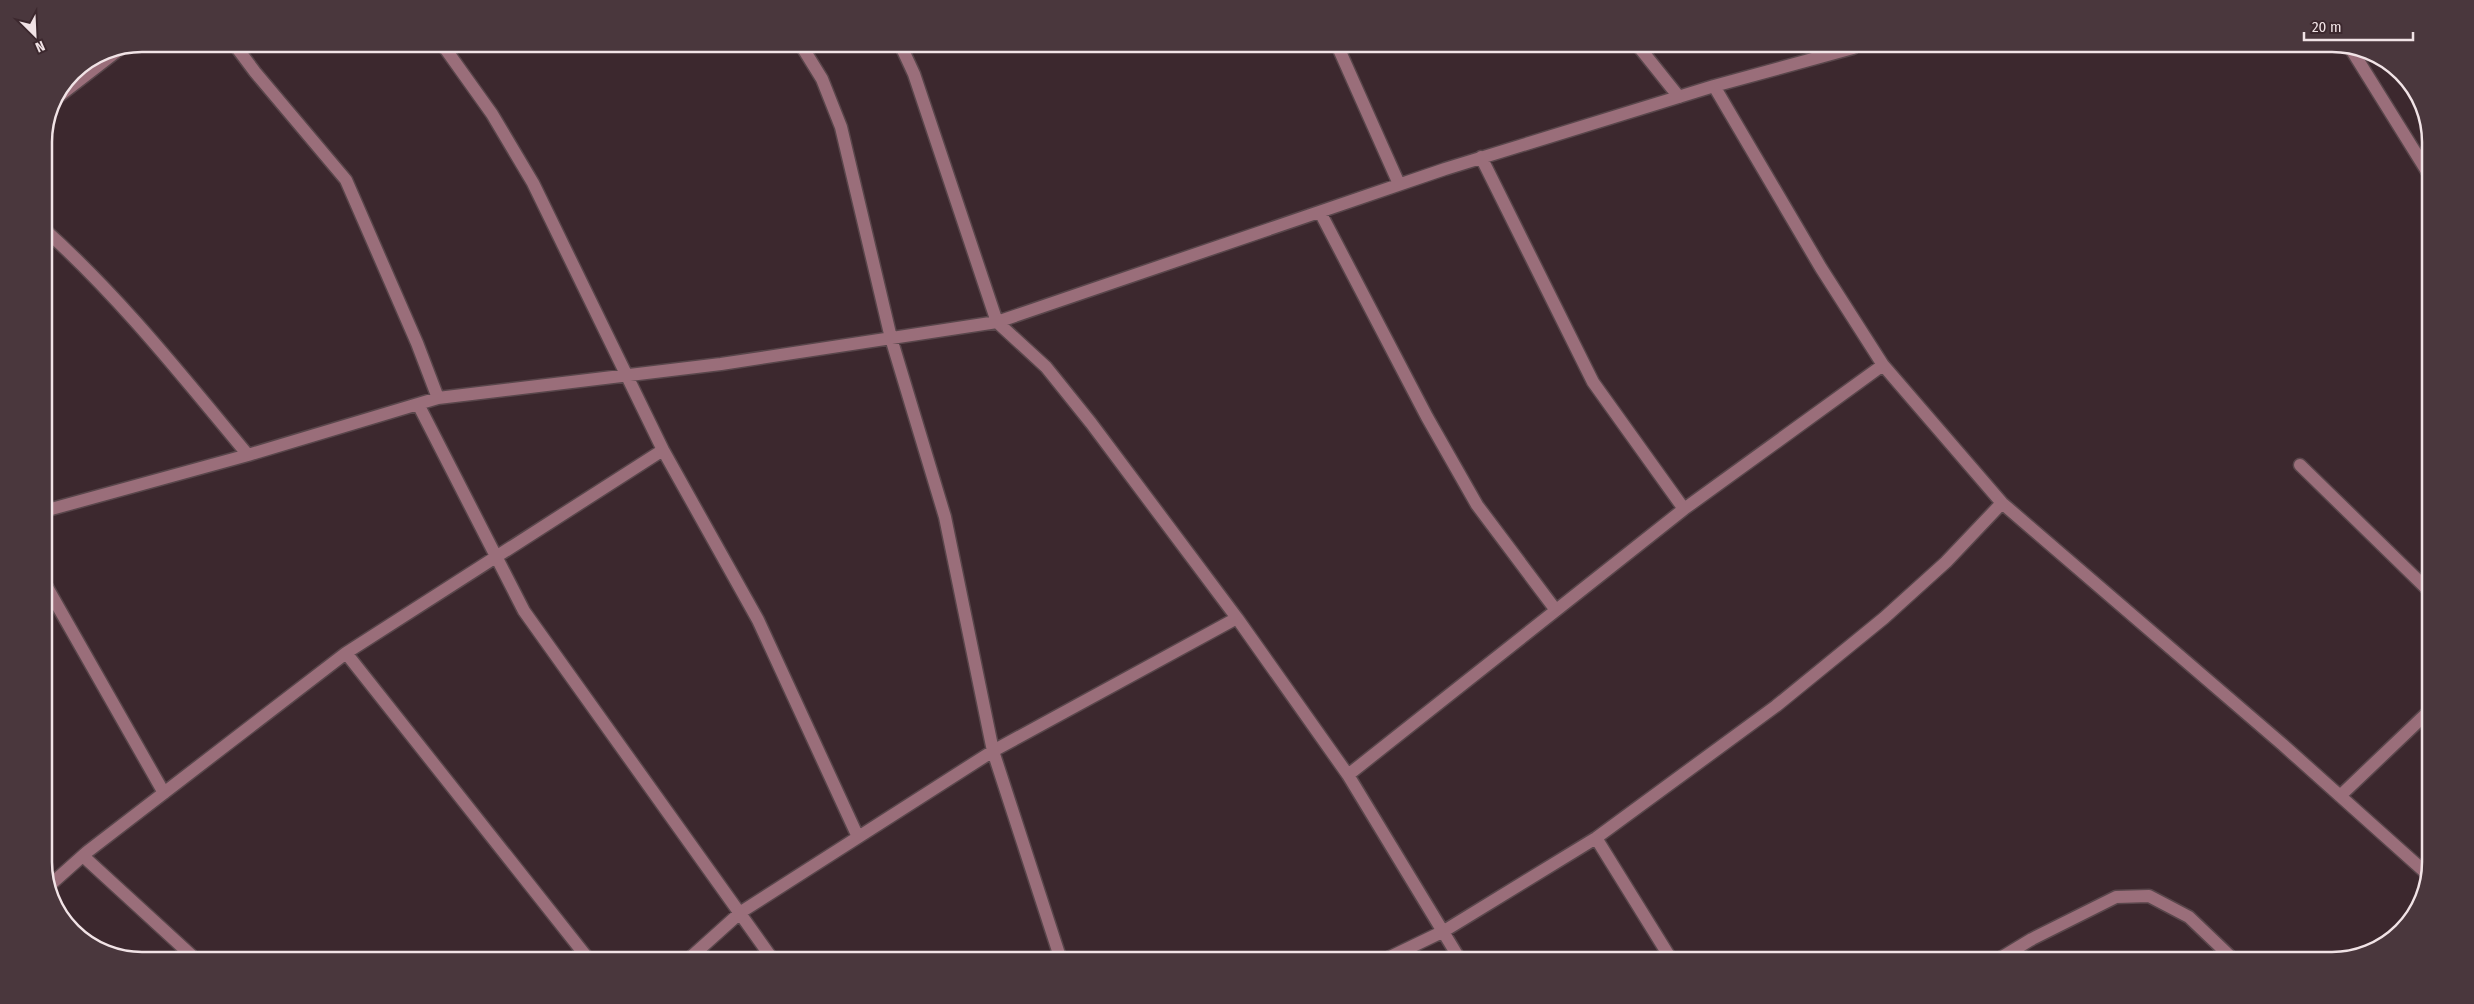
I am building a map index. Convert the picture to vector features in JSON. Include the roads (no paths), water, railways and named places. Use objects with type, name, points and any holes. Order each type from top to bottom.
[{"type":"street","points":[[1340,52],[1399,184]]},
{"type":"street","points":[[1643,52],[1679,97]]},
{"type":"street","points":[[53,509],[248,455],[438,398],[721,364],[997,322],[1481,157],[1714,86],[1838,52]]},
{"type":"street","points":[[241,53],[346,180],[417,343],[438,398]]},
{"type":"street","points":[[448,53],[492,114],[533,183],[663,450],[758,620],[858,837]]},
{"type":"street","points":[[806,53],[822,79],[840,127],[890,338],[945,517],[993,751],[1058,952]]},
{"type":"street","points":[[904,53],[914,74],[997,322],[1046,367],[1091,423],[1237,618],[1348,775],[1456,952]]},
{"type":"street","points":[[2355,56],[2421,162]]},
{"type":"street","points":[[75,84],[103,62]]},
{"type":"street","points":[[1714,86],[1821,268],[1883,365],[2002,503],[2421,868]]},
{"type":"street","points":[[1481,157],[1593,382],[1684,509]]},
{"type":"street","points":[[1320,212],[1427,417],[1477,505],[1555,609]]},
{"type":"street","points":[[52,236],[82,263],[141,327],[248,455]]},
{"type":"street","points":[[1348,775],[1555,609],[1684,509],[1883,365]]},
{"type":"street","points":[[418,404],[524,611],[768,952]]},
{"type":"street","points":[[55,881],[82,856],[346,653],[663,450]]},
{"type":"street","points":[[2300,466],[2422,584]]},
{"type":"street","points":[[1400,952],[1444,931],[1596,838],[1776,706],[1884,618],[1946,562],[2002,503]]},
{"type":"street","points":[[53,597],[164,793]]},
{"type":"street","points":[[696,952],[741,912],[993,751],[1237,618]]},
{"type":"street","points":[[346,653],[583,952]]},
{"type":"street","points":[[2340,796],[2422,718]]},
{"type":"street","points":[[1596,838],[1667,952]]},
{"type":"street","points":[[82,856],[188,952]]},
{"type":"street","points":[[2012,952],[2032,939],[2116,897],[2150,896],[2189,917],[2226,952]]}]
